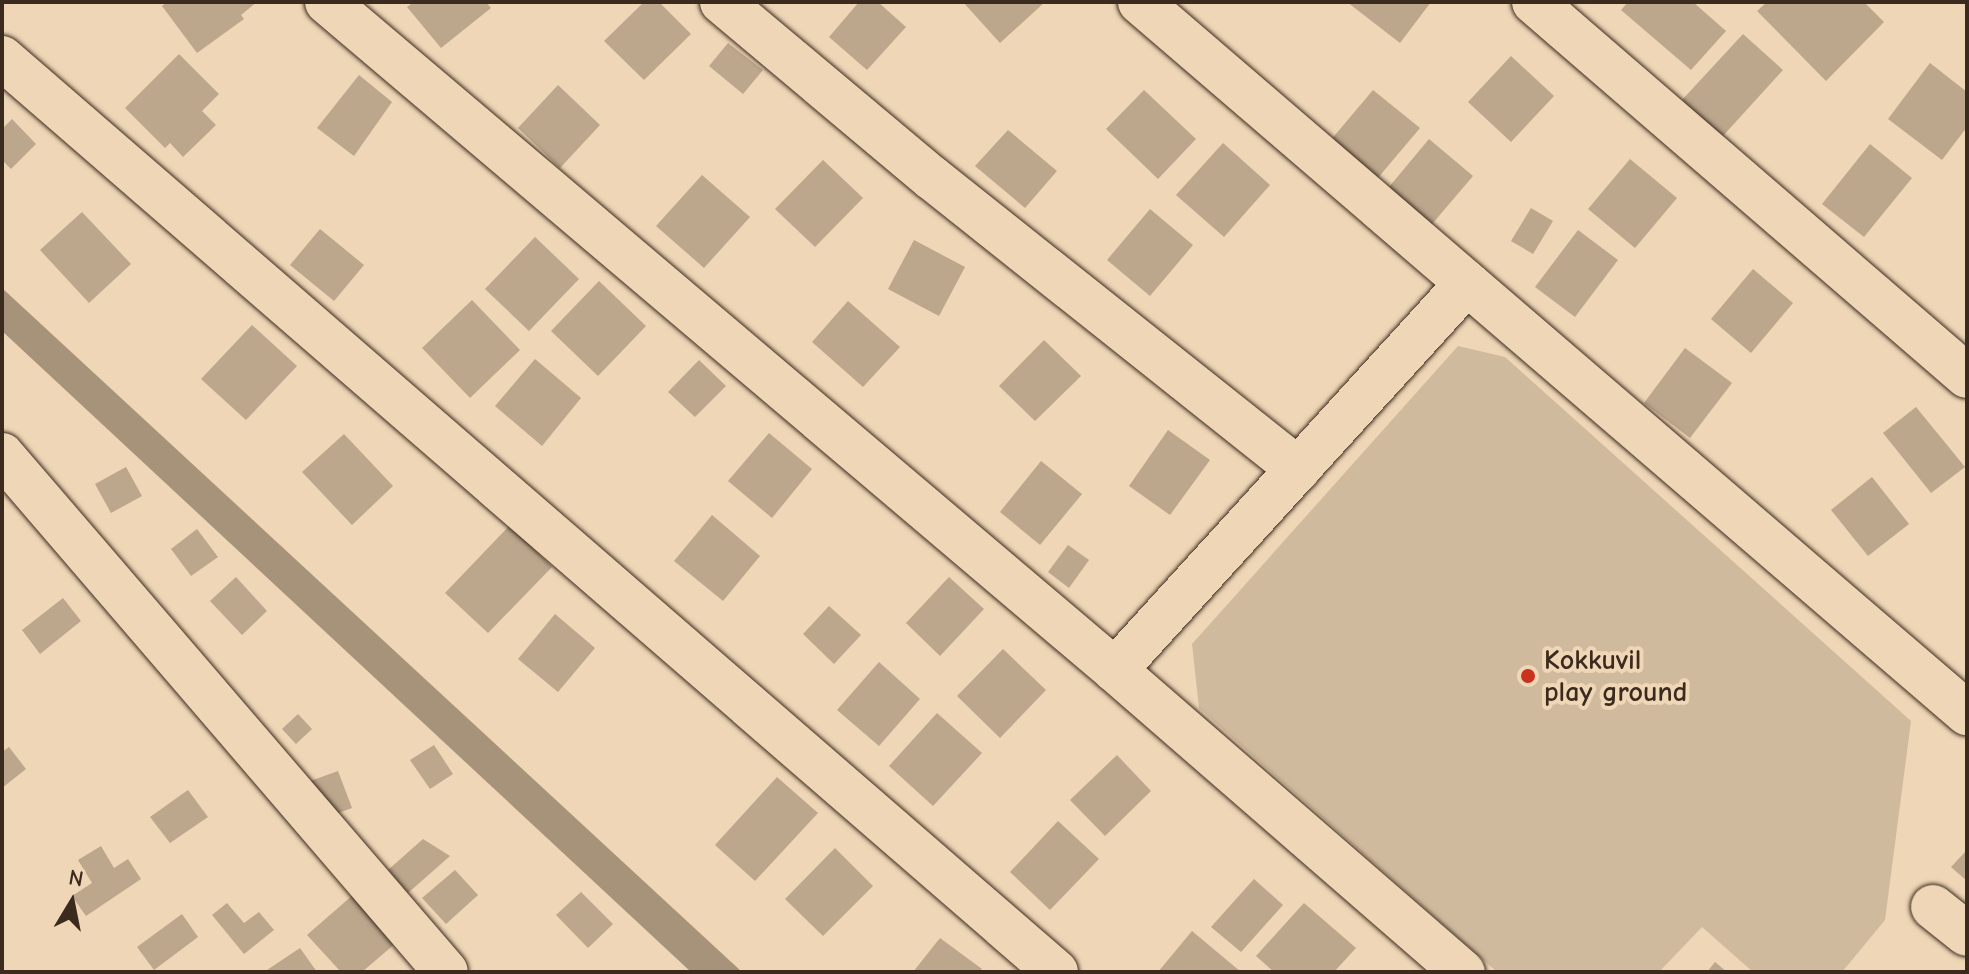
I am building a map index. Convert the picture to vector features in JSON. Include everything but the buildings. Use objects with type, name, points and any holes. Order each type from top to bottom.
[{"type":"street","points":[[327,2],[1115,670],[1463,972]]},
{"type":"street","points":[[722,2],[932,178],[1298,469]]},
{"type":"street","points":[[1140,2],[1967,713]]},
{"type":"street","points":[[1534,2],[1967,376]]},
{"type":"street","points":[[2,58],[1056,972]]},
{"type":"street","points":[[1115,670],[1467,283]]},
{"type":"street","points":[[2,455],[446,972]]},
{"type":"street","points":[[1933,907],[1967,934]]},
{"type":"shaded area","points":[[2,288],[742,972],[691,972],[2,331]]},
{"type":"shaded area","name":"Kokkuvil play ground","points":[[1458,346],[1505,357],[1911,721],[1885,920],[1842,972],[1753,972],[1702,927],[1659,972],[1497,972],[1199,708],[1192,644]]},
{"type":"place","name":"Kokkuvil play ground","points":[[1528,676]]}]
